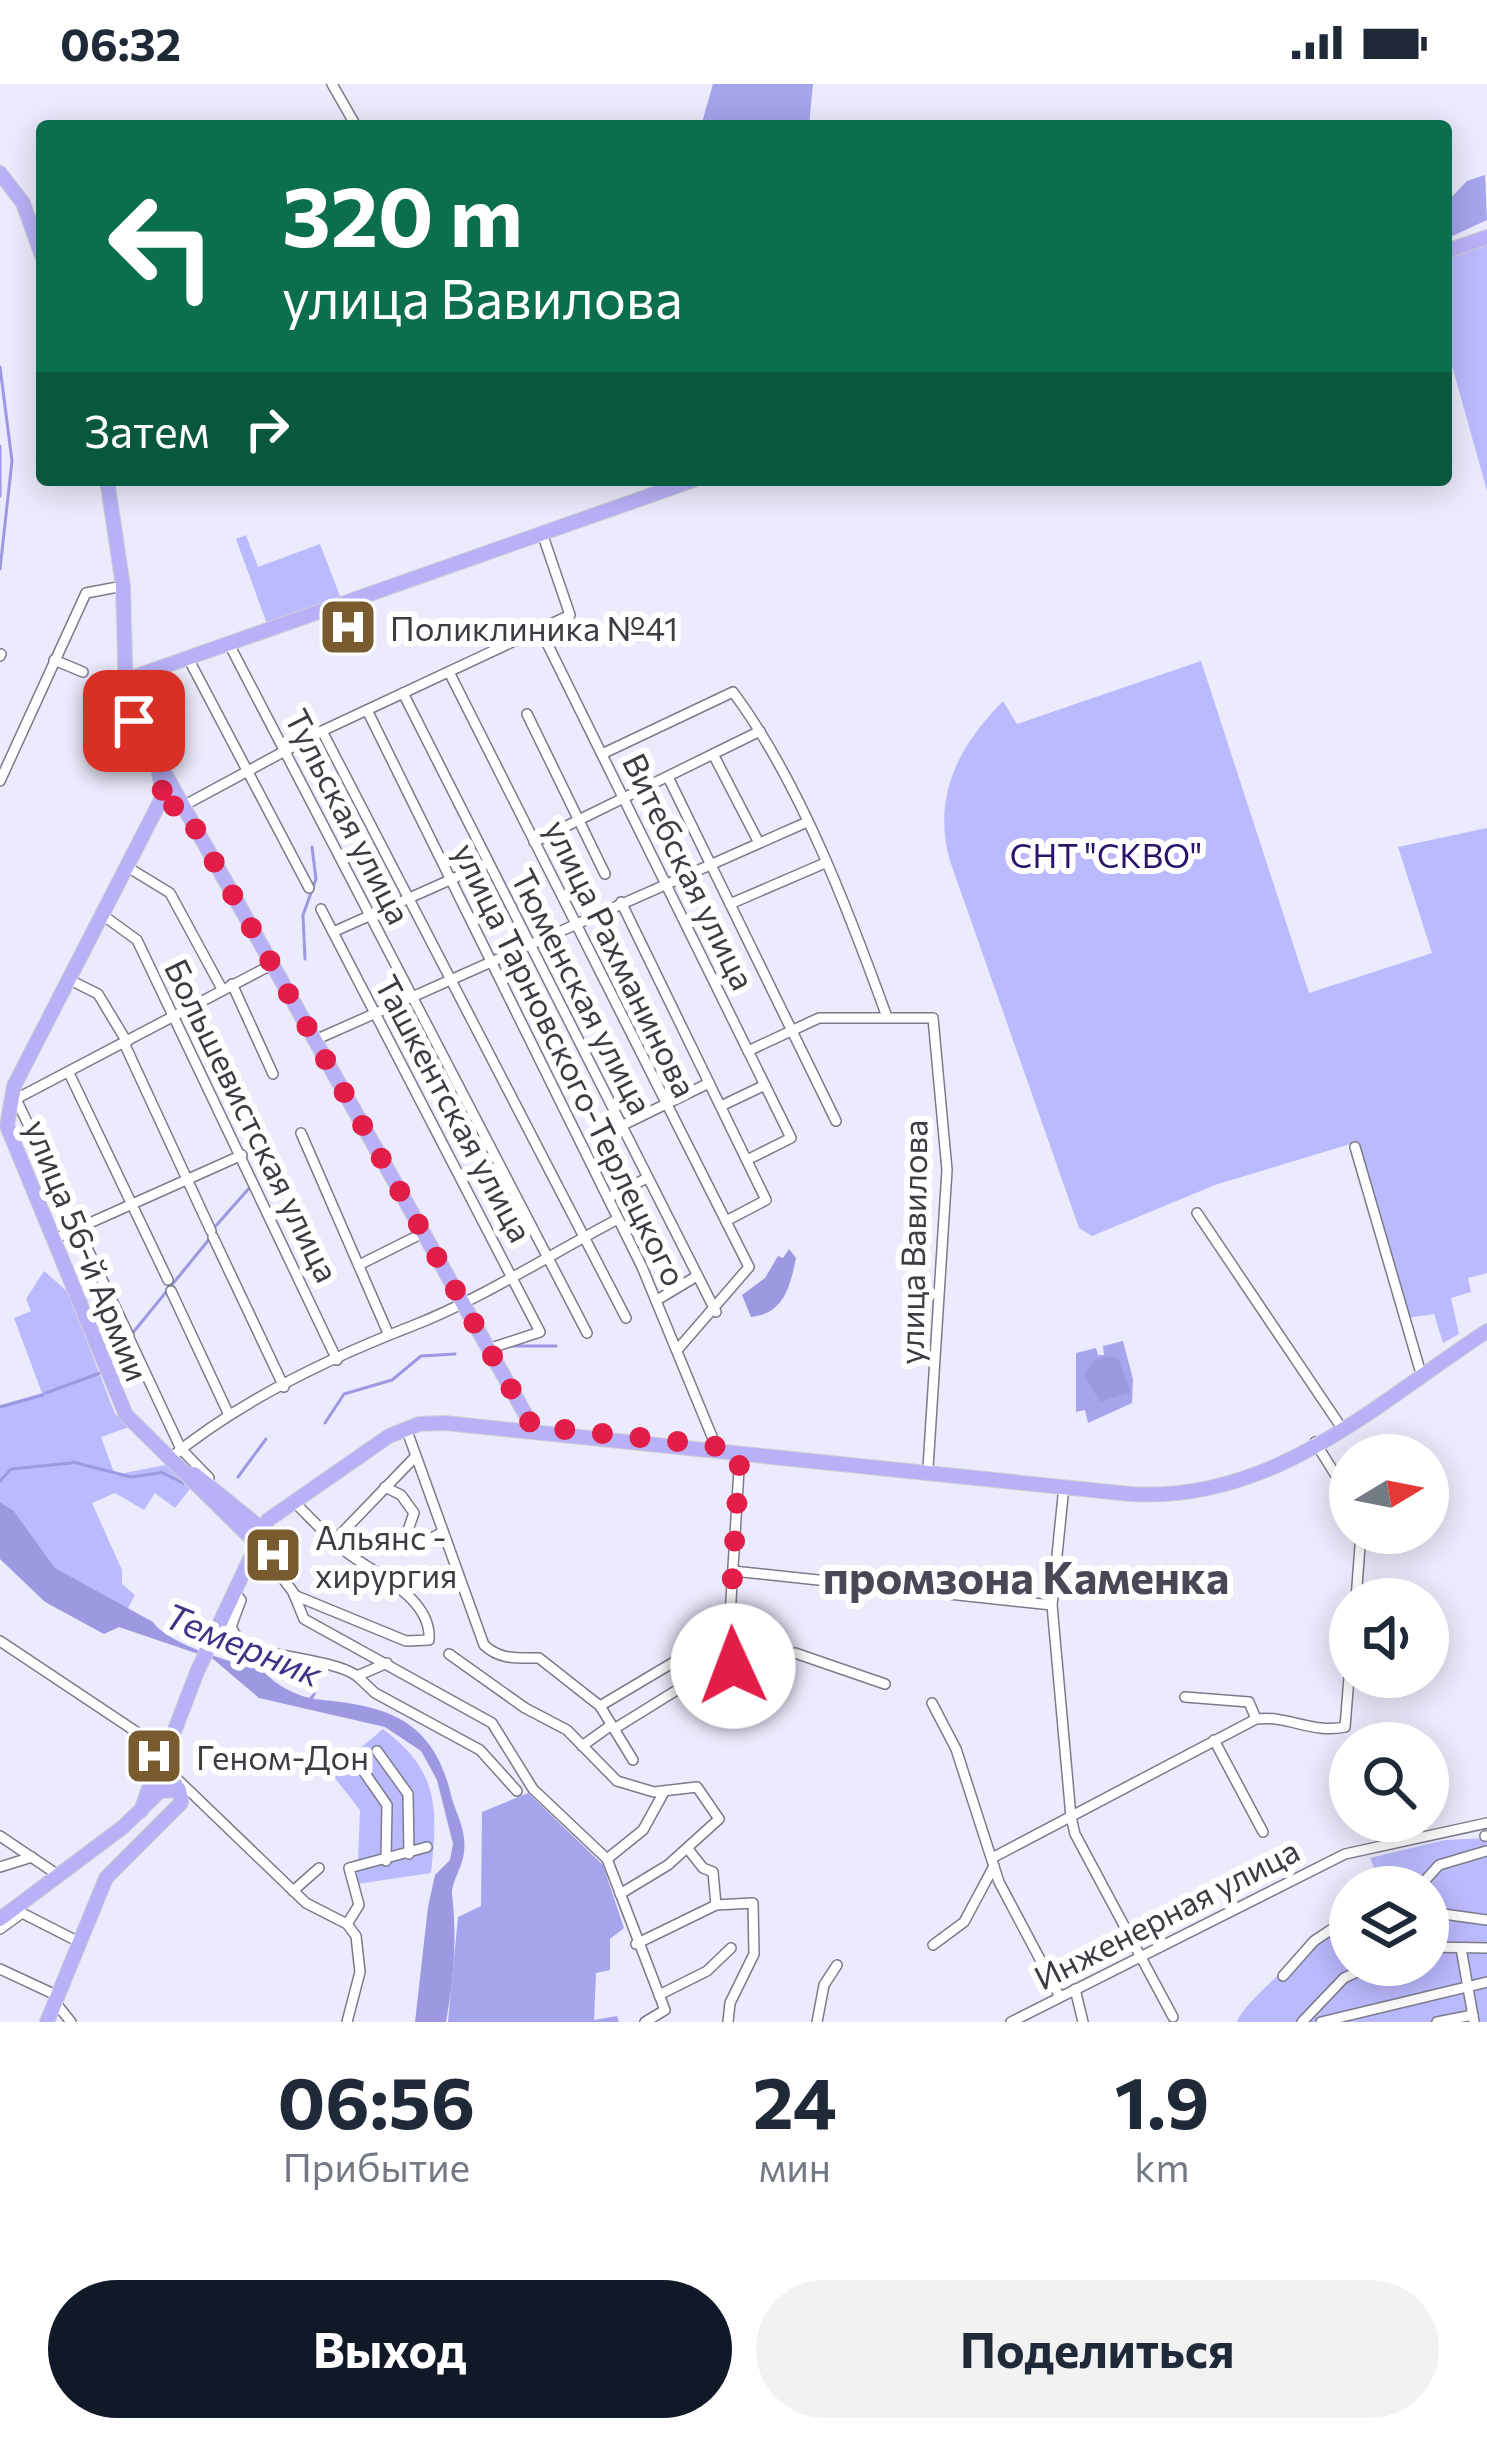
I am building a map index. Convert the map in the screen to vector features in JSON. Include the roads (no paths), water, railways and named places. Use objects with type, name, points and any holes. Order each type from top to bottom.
[{"type":"main road","points":[[0,169],[27,201],[36,225]]},
{"type":"main road","points":[[0,169],[23,203],[36,239]]},
{"type":"main road","points":[[1452,249],[1487,237]]},
{"type":"main road","points":[[10,1106],[159,812],[159,772],[129,709],[125,586],[110,486]]},
{"type":"main road","points":[[127,679],[677,486]]},
{"type":"main road","points":[[127,679],[138,719],[182,804],[532,1426]]},
{"type":"main road","points":[[159,812],[182,804]]},
{"type":"main road","name":"улица 56-й Армии","points":[[10,1106],[54,1239],[119,1401],[256,1533]]},
{"type":"main road","points":[[1316,1443],[1487,1328]]},
{"type":"main road","points":[[141,1810],[194,1670],[269,1509],[394,1426],[433,1416],[1150,1495],[1209,1492],[1255,1479],[1487,1328]]},
{"type":"main road","points":[[502,1425],[512,1397]]},
{"type":"main road","points":[[214,1627],[256,1533],[293,1501],[406,1428],[433,1422],[532,1426],[718,1449]]},
{"type":"main road","points":[[740,1451],[1065,1484]]},
{"type":"main road","points":[[216,1496],[233,1506],[256,1533]]},
{"type":"main road","points":[[163,1753],[168,1774],[191,1794]]},
{"type":"main road","points":[[0,1919],[164,1788],[191,1794]]},
{"type":"main road","points":[[47,2022],[112,1872],[191,1794]]},
{"type":"main road","points":[[94,1848],[98,1868],[112,1872]]},
{"type":"street","points":[[332,84],[353,120]]},
{"type":"street","points":[[182,804],[322,731],[570,615],[542,533]]},
{"type":"street","points":[[0,781],[86,593],[125,586]]},
{"type":"street","name":"Витебская улица","points":[[540,629],[791,1138],[747,1160]]},
{"type":"street","name":"Тульская улица","points":[[229,644],[587,1333]]},
{"type":"street","points":[[188,658],[309,888]]},
{"type":"street","points":[[55,660],[83,672]]},
{"type":"street","name":"улица Рахманинова","points":[[449,672],[749,1267],[716,1312]]},
{"type":"street","points":[[602,754],[733,692],[760,731],[855,923],[887,1017]]},
{"type":"street","name":"Тюменская улица","points":[[403,693],[716,1312]]},
{"type":"street","name":"улица Тарновского-Терлецкого","points":[[368,710],[657,1300],[718,1449]]},
{"type":"street","points":[[526,714],[605,874]]},
{"type":"street","points":[[322,731],[445,978],[626,1318]]},
{"type":"street","points":[[534,842],[760,731]]},
{"type":"street","points":[[713,754],[758,841]]},
{"type":"street","points":[[668,777],[836,1121]]},
{"type":"street","points":[[315,1040],[526,942],[805,823]]},
{"type":"street","points":[[333,932],[488,863]]},
{"type":"street","points":[[730,904],[826,863]]},
{"type":"street","points":[[129,868],[170,892],[273,1074]]},
{"type":"street","points":[[621,902],[766,1201],[726,1221]]},
{"type":"street","name":"Ташкентская улица","points":[[321,909],[540,1332],[488,1349]]},
{"type":"street","name":"Большевистская улица","points":[[104,916],[137,940],[337,1360]]},
{"type":"street","points":[[273,964],[10,1106],[78,1228],[129,1337],[175,1454],[229,1415],[618,1219]]},
{"type":"street","points":[[70,980],[98,994],[125,1042],[284,1387]]},
{"type":"street","name":"улица Вавилова","points":[[748,1051],[835,1016],[924,1014],[937,1026],[947,1170],[928,1468]]},
{"type":"street","points":[[69,1073],[229,1415]]},
{"type":"street","points":[[621,1126],[709,1082]]},
{"type":"street","points":[[721,1106],[765,1085]]},
{"type":"street","points":[[301,1133],[388,1333]]},
{"type":"street","points":[[1355,1147],[1420,1370]]},
{"type":"street","points":[[54,1239],[242,1155]]},
{"type":"street","points":[[608,1198],[647,1178]]},
{"type":"street","points":[[745,1211],[752,1225]]},
{"type":"street","points":[[1197,1213],[1339,1424]]},
{"type":"street","points":[[359,1265],[423,1233]]},
{"type":"street","points":[[657,1300],[698,1276]]},
{"type":"street","points":[[679,1349],[716,1312]]},
{"type":"street","points":[[406,1428],[484,1645],[513,1661],[539,1658],[600,1706],[633,1760]]},
{"type":"street","points":[[1316,1443],[1329,1464]]},
{"type":"street","points":[[734,1668],[728,1649],[740,1451]]},
{"type":"street","points":[[334,1541],[415,1457]]},
{"type":"street","points":[[1065,1484],[1052,1605],[1070,1816],[1173,2018]]},
{"type":"street","points":[[386,1487],[401,1496],[414,1514],[408,1530],[418,1545],[443,1532]]},
{"type":"street","points":[[293,1501],[334,1541],[415,1602],[430,1628],[429,1640],[406,1641],[295,1595]]},
{"type":"street","points":[[256,1533],[295,1595],[304,1619],[492,1723],[533,1789],[607,1859],[665,2010],[645,2022]]},
{"type":"street","points":[[733,1571],[1052,1605]]},
{"type":"street","points":[[234,1591],[241,1600],[232,1633],[241,1644],[282,1659],[345,1667],[375,1693],[480,1750],[517,1791]]},
{"type":"street","points":[[0,1641],[163,1753]]},
{"type":"street","points":[[465,1666],[484,1645]]},
{"type":"street","points":[[600,1706],[679,1660],[728,1649]]},
{"type":"street","points":[[582,1745],[685,1685],[795,1653],[886,1684]]},
{"type":"street","points":[[449,1654],[525,1708],[558,1723],[617,1781],[664,1792],[697,1787],[719,1820],[688,1849],[620,1894]]},
{"type":"street","points":[[356,1676],[387,1664]]},
{"type":"street","points":[[1185,1697],[1249,1702],[1256,1719]]},
{"type":"street","points":[[933,1945],[964,1922],[993,1862],[1070,1816],[1256,1719],[1276,1717],[1322,1729],[1345,1727],[1347,1698]]},
{"type":"street","points":[[932,1703],[956,1750],[993,1862],[1060,1997]]},
{"type":"street","points":[[1214,1740],[1263,1832]]},
{"type":"street","points":[[377,1751],[408,1794],[409,1854]]},
{"type":"street","points":[[355,1759],[387,1804],[386,1861]]},
{"type":"street","points":[[607,1859],[643,1831],[664,1792]]},
{"type":"street","points":[[191,1794],[293,1891],[346,1924],[356,1936],[360,1972],[347,2022]]},
{"type":"street","points":[[1438,1866],[1486,1853],[1484,1823]]},
{"type":"street","name":"Инженерная улица","points":[[1011,2022],[1345,1854],[1484,1823]]},
{"type":"street","points":[[0,1836],[58,1875]]},
{"type":"street","points":[[346,1924],[358,1905],[349,1868],[427,1847]]},
{"type":"street","points":[[688,1849],[703,1868],[713,1872],[716,1905]]},
{"type":"street","points":[[0,1868],[32,1857]]},
{"type":"street","points":[[293,1891],[319,1868]]},
{"type":"street","points":[[637,1943],[716,1905],[753,1903],[755,1948],[728,2022]]},
{"type":"street","points":[[0,1929],[22,1913],[80,1942]]},
{"type":"street","points":[[1449,1914],[1487,1920]]},
{"type":"street","points":[[1283,1976],[1329,1931]]},
{"type":"street","points":[[1449,1948],[1487,1948]]},
{"type":"street","points":[[1437,2022],[1474,2018],[1461,1948]]},
{"type":"street","points":[[658,1994],[706,1971],[728,1951],[743,1973]]},
{"type":"street","points":[[818,2022],[824,1985],[837,1965]]},
{"type":"street","points":[[0,1969],[57,1999],[71,2022]]},
{"type":"street","points":[[1322,2022],[1487,1982]]},
{"type":"street","points":[[1302,2022],[1336,1986]]},
{"type":"street","points":[[1076,1989],[1083,2022]]},
{"type":"waterway","points":[[0,367],[12,461],[0,569]]},
{"type":"waterway","points":[[0,446],[0,496]]},
{"type":"waterway","points":[[305,959],[303,915],[316,879],[312,847]]},
{"type":"waterway","points":[[214,1228],[251,1186]]},
{"type":"waterway","points":[[131,1335],[211,1237]]},
{"type":"waterway","points":[[109,1356],[124,1342]]},
{"type":"waterway","points":[[510,1346],[556,1346]]},
{"type":"waterway","points":[[325,1423],[344,1394],[392,1380],[421,1356],[455,1354]]},
{"type":"waterway","points":[[46,1393],[100,1373]]},
{"type":"waterway","points":[[0,1407],[43,1395]]},
{"type":"waterway","points":[[238,1477],[266,1439]]},
{"type":"waterway","points":[[73,1462],[131,1477],[159,1473]]},
{"type":"waterway","points":[[0,1481],[11,1469],[71,1463]]},
{"type":"waterway","points":[[161,1472],[183,1483]]},
{"type":"place","name":"Поликлиника №41","points":[[348,627]]},
{"type":"place","name":"Альянс - хирургия","points":[[273,1555]]},
{"type":"place","name":"Геном-Дон","points":[[154,1756]]},
{"type":"district","name":"промзона Каменка","points":[[1026,1575]]},
{"type":"park label","name":"СНТ \"СКВО\"","points":[[1106,854]]},
{"type":"water label","name":"Темерник","points":[[244,1643]]}]
